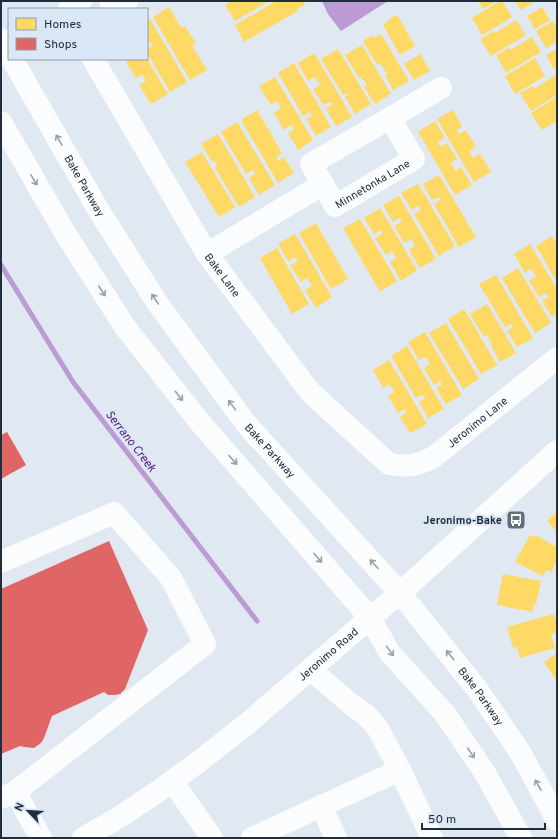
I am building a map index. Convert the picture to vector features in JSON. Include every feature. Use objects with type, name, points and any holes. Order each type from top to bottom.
[{"type":"main road","points":[[70,8],[81,1]]},
{"type":"main road","points":[[116,8],[127,1]]},
{"type":"main road","points":[[1,39],[8,51]]},
{"type":"main road","name":"Bake Parkway","points":[[13,60],[99,211],[163,310],[247,425],[400,593],[477,689],[520,752],[557,820]]},
{"type":"main road","name":"Bake Lane","points":[[94,60],[207,254],[310,392],[389,464]]},
{"type":"main road","points":[[390,118],[441,88]]},
{"type":"main road","name":"Minnetonka Lane","points":[[390,118],[414,159],[335,206],[323,184],[311,164],[390,118]]},
{"type":"main road","points":[[1,122],[64,233],[125,327],[198,420],[370,618],[390,653],[445,714],[485,773],[522,838]]},
{"type":"main road","name":"Minnetonka Lane","points":[[207,254],[323,184]]},
{"type":"main road","name":"Jeronimo Lane","points":[[389,464],[404,466],[425,462],[435,456],[557,358]]},
{"type":"main road","name":"Jeronimo Road","points":[[84,838],[118,818],[172,782],[248,723],[400,593],[557,451]]},
{"type":"main road","points":[[1,562],[114,513],[171,578],[205,644],[8,795],[41,838]]},
{"type":"main road","points":[[310,669],[366,715],[377,727],[400,770],[432,838]]},
{"type":"main road","points":[[252,838],[400,770]]},
{"type":"main road","points":[[172,782],[212,838]]},
{"type":"main road","points":[[322,806],[336,838]]},
{"type":"shaded area","points":[[322,1],[388,1],[341,31],[328,14]]},
{"type":"building: Homes","points":[[232,1],[269,1],[235,21],[225,5]]},
{"type":"building: Homes","points":[[276,1],[303,1],[305,5],[297,9],[298,11],[244,42],[235,25]]},
{"type":"building: Homes","points":[[478,1],[496,1],[483,9]]},
{"type":"building: Homes","points":[[502,1],[512,17],[482,35],[472,18]]},
{"type":"building: Homes","points":[[515,1],[536,1],[521,10]]},
{"type":"building: Homes","points":[[169,7],[181,28],[185,26],[196,43],[192,46],[207,70],[190,80],[153,17]]},
{"type":"building: Homes","points":[[542,7],[550,20],[535,29],[527,16]]},
{"type":"building: Homes","points":[[397,15],[415,46],[400,55],[383,25],[388,22],[387,20]]},
{"type":"building: Homes","points":[[150,19],[187,82],[170,92],[148,55],[148,48],[152,46],[150,42],[148,43],[148,20]]},
{"type":"building: Homes","points":[[516,20],[526,35],[491,56],[480,39],[494,31],[495,33]]},
{"type":"building: Homes","points":[[553,21],[557,29],[557,42],[546,48],[536,31]]},
{"type":"building: Homes","points":[[381,34],[409,81],[393,90],[385,75],[387,74],[380,63],[377,65],[363,41],[372,35],[373,38]]},
{"type":"building: Homes","points":[[532,37],[541,52],[506,73],[496,55],[509,48],[510,50]]},
{"type":"building: Homes","points":[[362,45],[391,94],[375,104],[364,87],[367,85],[361,77],[359,78],[345,55]]},
{"type":"building: Homes","points":[[338,49],[371,104],[355,114],[345,97],[348,95],[347,93],[343,95],[321,59]]},
{"type":"building: Homes","points":[[557,49],[557,68],[554,70],[546,55]]},
{"type":"building: Homes","points":[[314,53],[352,117],[336,126],[326,109],[332,105],[330,102],[323,105],[313,89],[320,85],[315,77],[308,81],[298,63]]},
{"type":"building: Homes","points":[[420,54],[430,71],[414,80],[404,64]]},
{"type":"building: Homes","points":[[535,58],[545,76],[515,94],[505,76]]},
{"type":"building: Homes","points":[[129,60],[148,60],[168,94],[151,104],[139,85],[146,81],[142,75],[136,78],[126,62]]},
{"type":"building: Homes","points":[[294,63],[331,127],[316,136],[306,119],[312,116],[310,112],[303,116],[278,73]]},
{"type":"building: Homes","points":[[556,75],[557,95],[531,111],[520,93],[533,86],[535,88]]},
{"type":"building: Homes","points":[[275,77],[313,140],[298,150],[288,133],[294,129],[291,125],[284,130],[274,113],[281,108],[277,101],[271,105],[259,86]]},
{"type":"building: Homes","points":[[557,97],[557,121],[542,130],[531,113]]},
{"type":"building: Homes","points":[[257,110],[282,153],[276,157],[278,161],[284,157],[294,173],[278,183],[241,120]]},
{"type":"building: Homes","points":[[453,110],[462,126],[457,130],[459,134],[466,130],[476,147],[469,151],[473,158],[480,154],[491,172],[474,182],[437,119]]},
{"type":"building: Homes","points":[[435,121],[445,138],[438,142],[440,147],[447,143],[457,159],[451,163],[455,171],[461,167],[472,185],[455,195],[418,132]]},
{"type":"building: Homes","points":[[237,122],[275,185],[259,195],[249,178],[255,174],[253,170],[246,174],[221,132]]},
{"type":"building: Homes","points":[[218,134],[255,197],[239,207],[215,168],[217,166],[214,161],[212,162],[201,144]]},
{"type":"building: Homes","points":[[202,152],[235,207],[219,217],[185,162]]},
{"type":"building: Homes","points":[[439,175],[476,237],[459,247],[434,204],[441,200],[439,197],[432,200],[423,184]]},
{"type":"building: Homes","points":[[418,184],[455,246],[439,256],[414,214],[421,210],[418,206],[412,210],[401,193]]},
{"type":"building: Homes","points":[[399,196],[436,259],[420,268],[409,250],[415,246],[411,239],[404,243],[394,226],[402,222],[399,218],[393,222],[383,205]]},
{"type":"building: Homes","points":[[380,208],[417,270],[401,281],[390,262],[396,258],[392,251],[386,255],[375,238],[382,234],[380,230],[374,234],[364,218]]},
{"type":"building: Homes","points":[[360,219],[397,281],[380,292],[343,228]]},
{"type":"building: Homes","points":[[316,223],[348,279],[331,289],[299,233]]},
{"type":"building: Homes","points":[[295,234],[332,297],[316,308],[305,290],[312,286],[307,278],[301,282],[290,265],[298,261],[295,257],[288,261],[278,244]]},
{"type":"building: Homes","points":[[552,236],[557,244],[557,282],[536,246]]},
{"type":"building: Homes","points":[[530,244],[557,289],[557,314],[552,317],[542,301],[548,297],[546,293],[539,297],[529,281],[536,276],[531,269],[525,273],[514,254]]},
{"type":"building: Homes","points":[[277,248],[309,304],[292,314],[260,258]]},
{"type":"building: Homes","points":[[518,268],[551,323],[535,333],[502,278]]},
{"type":"building: Homes","points":[[496,275],[533,338],[517,347],[507,331],[513,327],[511,324],[505,327],[479,284]]},
{"type":"building: Homes","points":[[487,304],[516,353],[500,362],[487,335],[484,337],[470,314]]},
{"type":"building: Homes","points":[[464,309],[497,365],[481,374],[448,319]]},
{"type":"building: Homes","points":[[446,323],[479,379],[463,389],[429,333]]},
{"type":"building: Homes","points":[[425,332],[462,395],[446,404],[436,388],[442,384],[440,381],[434,385],[424,368],[430,364],[426,357],[419,360],[408,342]]},
{"type":"building: Homes","points":[[407,346],[444,409],[428,418],[419,402],[425,399],[422,395],[416,398],[391,356]]},
{"type":"building: Homes","points":[[389,360],[427,424],[410,433],[400,417],[406,413],[404,409],[398,413],[388,396],[394,392],[389,384],[383,388],[373,370]]},
{"type":"building: Homes","points":[[557,511],[557,532],[547,521]]},
{"type":"building: Homes","points":[[530,535],[535,537],[535,535],[557,547],[557,561],[551,573],[546,570],[543,576],[515,562]]},
{"type":"building: Homes","points":[[503,574],[541,581],[536,605],[534,604],[532,612],[497,605]]},
{"type":"building: Homes","points":[[554,614],[557,632],[551,634],[555,648],[520,658],[517,647],[513,648],[507,627]]},
{"type":"building: Homes","points":[[557,653],[557,682],[544,662]]},
{"type":"building: Shops","points":[[7,432],[26,465],[1,479],[1,435]]},
{"type":"building: Shops","points":[[109,541],[148,630],[125,689],[120,694],[115,695],[108,695],[104,692],[52,716],[44,738],[41,743],[34,748],[20,746],[1,754],[1,589]]},
{"type":"waterway","name":"Serrano Creek","points":[[1,265],[73,382],[257,621]]},
{"type":"place","name":"Jeronimo-Bake","points":[[516,520]]}]
